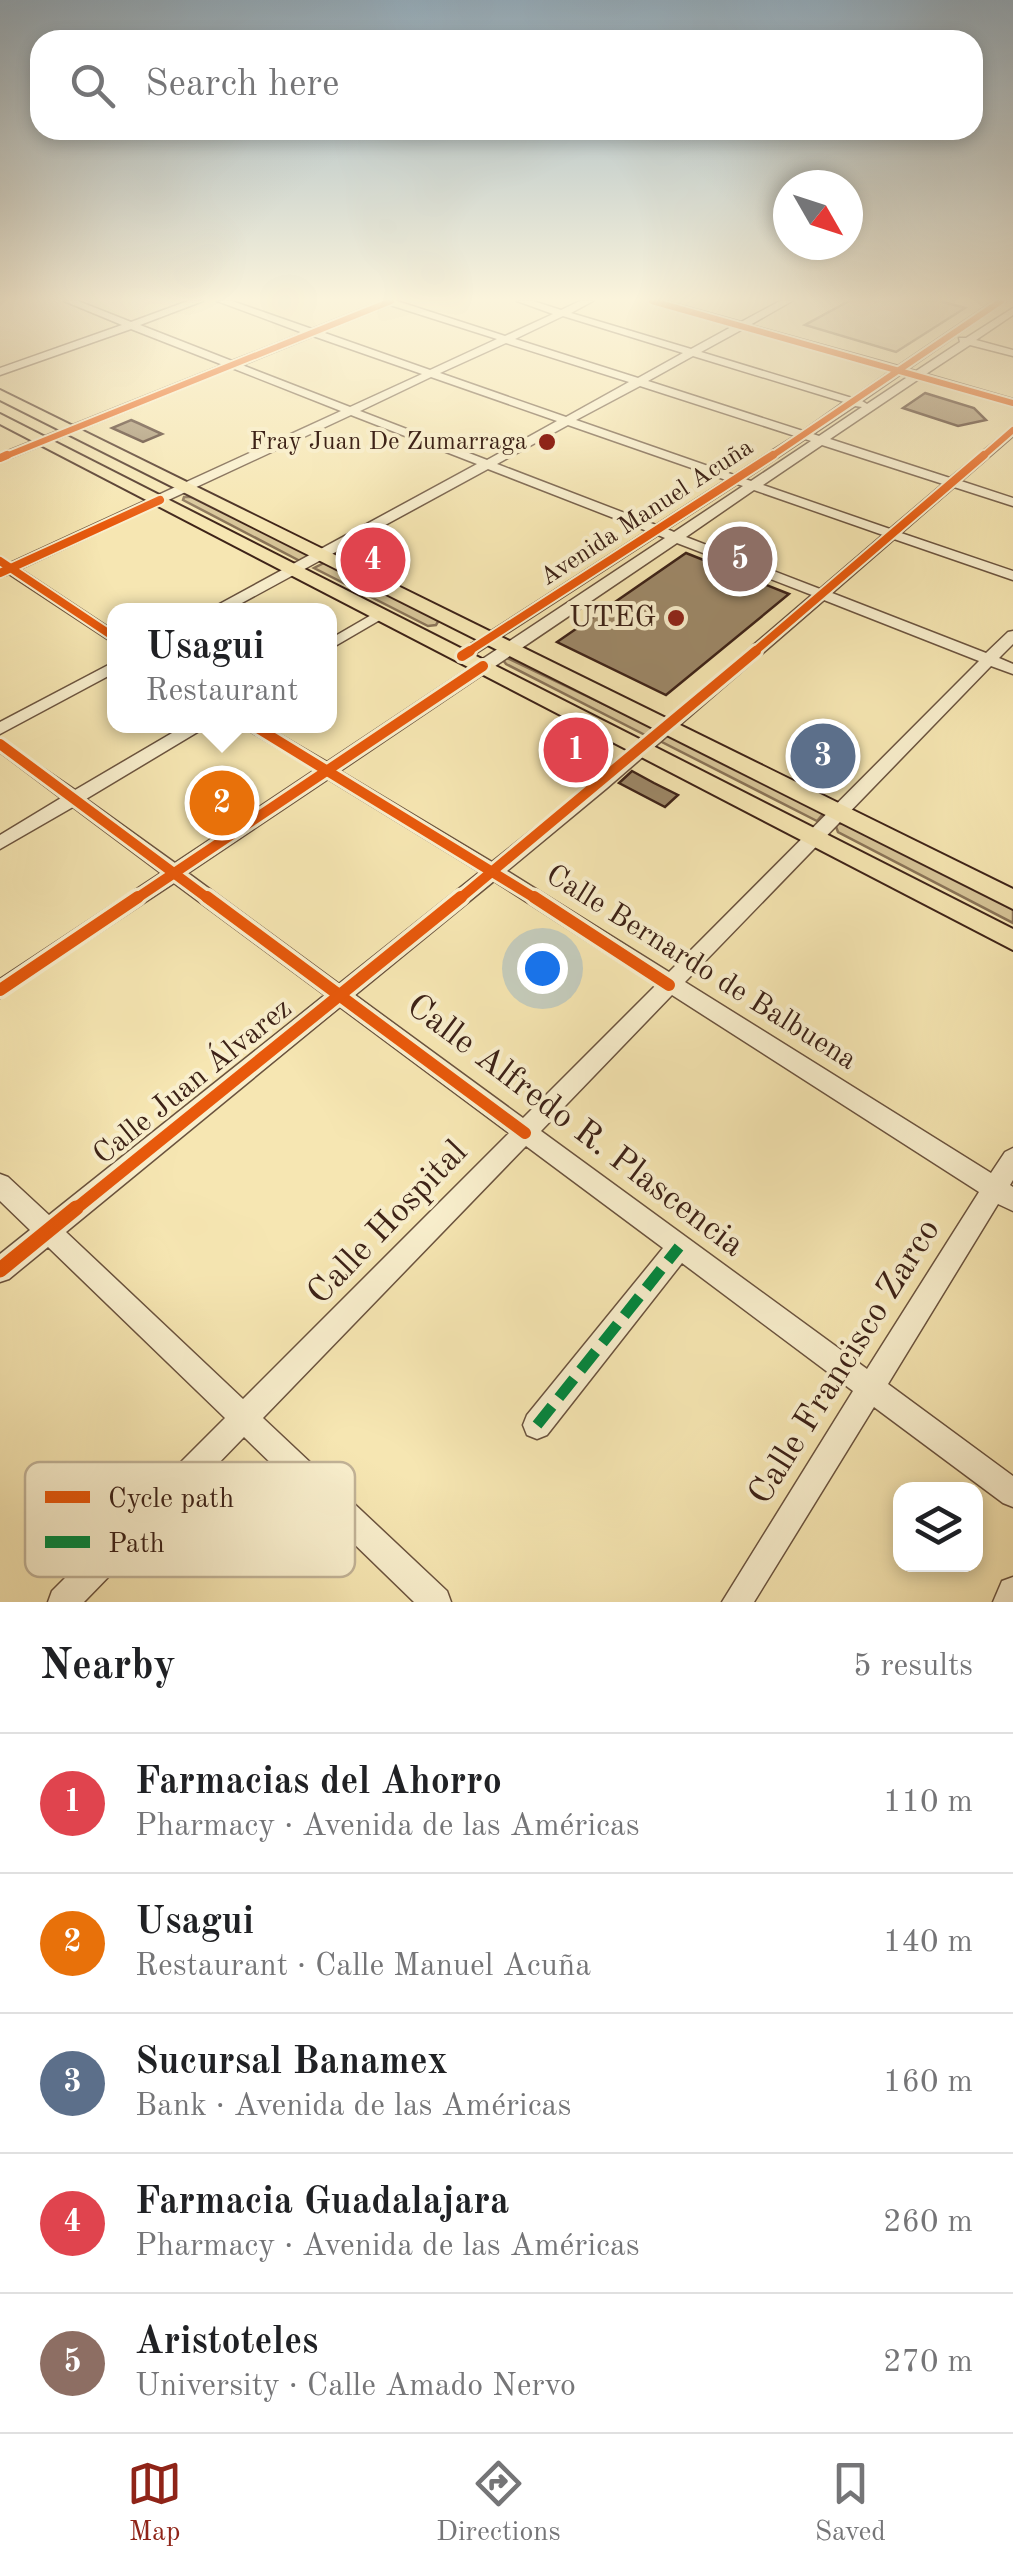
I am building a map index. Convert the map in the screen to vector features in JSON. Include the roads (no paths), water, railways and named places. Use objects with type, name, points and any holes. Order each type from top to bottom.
[{"type":"main road","points":[[0,394],[1013,900]]},
{"type":"main road","points":[[0,406],[49,420]]},
{"type":"main road","points":[[0,418],[1013,940]]},
{"type":"street","points":[[0,458],[206,376]]},
{"type":"street","points":[[261,376],[1013,669]]},
{"type":"street","points":[[3,568],[427,376]]},
{"type":"street","points":[[436,376],[1013,576]]},
{"type":"street","points":[[620,376],[1013,502]]},
{"type":"street","points":[[232,603],[650,376]]},
{"type":"street","points":[[770,376],[871,407]]},
{"type":"street","name":"Avenida Manuel Acuña","points":[[462,656],[853,402],[903,376]]},
{"type":"street","name":"Avenida Manuel Acuña","points":[[0,990],[822,441],[907,376]]},
{"type":"street","points":[[932,376],[1013,402]]},
{"type":"street","points":[[939,376],[1013,393]]},
{"type":"street","name":"Calle Juan Álvarez","points":[[0,1270],[642,750],[951,482],[1008,440]]},
{"type":"street","points":[[3,568],[107,633]]},
{"type":"street","points":[[337,640],[380,614]]},
{"type":"street","name":"Calle Hospital","points":[[202,1462],[1013,634]]},
{"type":"street","points":[[0,730],[107,671]]},
{"type":"street","points":[[0,844],[184,733]]},
{"type":"street","name":"Calle Bernardo de Balbuena","points":[[265,733],[493,871],[1004,1194]]},
{"type":"street","name":"Calle Alfredo R. Plascencia","points":[[0,744],[1013,1493]]},
{"type":"street","name":"Calle Francisco Zarco","points":[[737,1602],[870,1388],[1004,1194],[1013,1158]]},
{"type":"street","points":[[0,1185],[290,1462]]},
{"type":"street","points":[[536,1425],[679,1247]]},
{"type":"street","points":[[355,1524],[436,1602]]},
{"type":"street","name":"Calle Hospital","points":[[63,1602],[88,1577]]},
{"type":"street","points":[[1008,1602],[1013,1592]]},
{"type":"place","name":"Fray Juan De Zumarraga","points":[[547,442]]},
{"type":"place","name":"Aristoteles","points":[[740,559]]},
{"type":"place","name":"Farmacia Guadalajara","points":[[373,560]]},
{"type":"place","name":"UTEG","points":[[676,618]]},
{"type":"place","name":"Farmacias del Ahorro","points":[[576,750]]},
{"type":"place","name":"Sucursal Banamex","points":[[823,756]]},
{"type":"place","name":"Usagui","points":[[222,803]]}]
